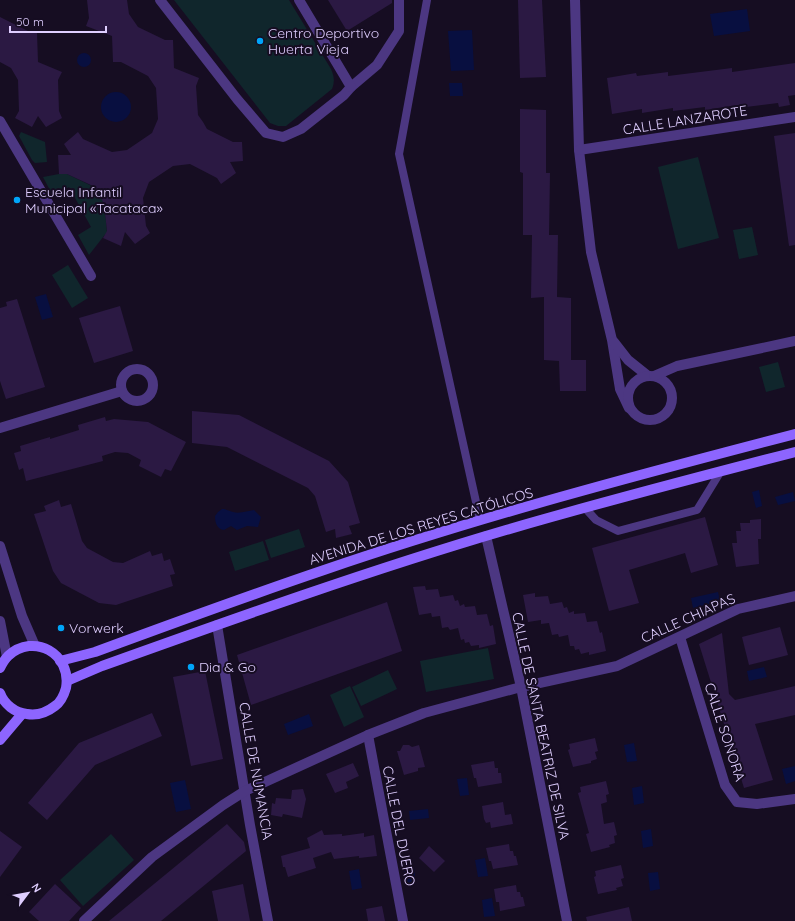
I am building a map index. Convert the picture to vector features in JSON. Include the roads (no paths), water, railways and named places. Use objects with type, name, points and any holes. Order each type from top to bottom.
[{"type":"street","points":[[160,0],[237,99],[266,133],[282,138],[301,130],[344,95],[377,64],[399,32],[399,0]]},
{"type":"street","points":[[298,0],[351,87]]},
{"type":"street","points":[[575,0],[579,150],[591,252],[612,340],[620,389],[629,408],[633,413],[644,420],[650,421],[663,416],[671,406],[671,393],[669,387],[664,382],[651,376],[628,360],[612,340]]},
{"type":"street","name":"CALLE LANZAROTE","points":[[579,150],[795,117]]},
{"type":"street","points":[[0,121],[91,276]]},
{"type":"street","points":[[629,408],[627,402],[629,389],[638,379],[651,376],[677,366],[795,341]]},
{"type":"street","points":[[669,387],[677,366]]},
{"type":"street","points":[[0,428],[122,391]]},
{"type":"street","name":"AVENIDA DE LOS REYES CATÓLICOS","points":[[60,660],[95,652],[324,569],[480,520],[672,466],[795,434]]},
{"type":"street","name":"AVENIDA DE LOS REYES CATÓLICOS","points":[[67,681],[102,666],[217,625],[331,586],[486,536],[795,452]]},
{"type":"street","name":"CALLE DE SANTA BEATRIZ DE SILVA","points":[[486,536],[521,687],[567,921]]},
{"type":"street","points":[[0,546],[22,616],[35,646]]},
{"type":"street","name":"CALLE CHIAPAS","points":[[84,921],[152,857],[223,805],[245,791],[368,735],[424,713],[521,687],[617,666],[738,609],[795,596]]},
{"type":"street","points":[[0,621],[7,657]]},
{"type":"street","name":"CALLE DE NUMANCIA","points":[[217,625],[268,921]]},
{"type":"street","name":"CALLE SONORA","points":[[680,636],[725,785],[737,802],[757,804],[795,799]]},
{"type":"street","points":[[0,668],[7,657],[15,650],[24,646],[35,646],[45,648],[54,653],[60,660],[65,670],[67,681],[65,693],[58,704],[47,712],[35,715],[22,714],[12,709],[1,698]]},
{"type":"street","points":[[0,740],[22,714]]},
{"type":"street","name":"CALLE DEL DUERO","points":[[368,735],[403,921]]},
{"type":"lane","points":[[426,0],[399,154],[480,520]]},
{"type":"lane","points":[[585,508],[596,520],[618,531],[697,510],[721,471]]},
{"type":"place","name":"Centro Deportivo Huerta Vieja","points":[[260,41]]},
{"type":"place","name":"Escuela Infantil Municipal «Tacataca»","points":[[17,200]]},
{"type":"place","name":"Vorwerk","points":[[61,628]]},
{"type":"place","name":"Dia & Go","points":[[191,667]]}]
